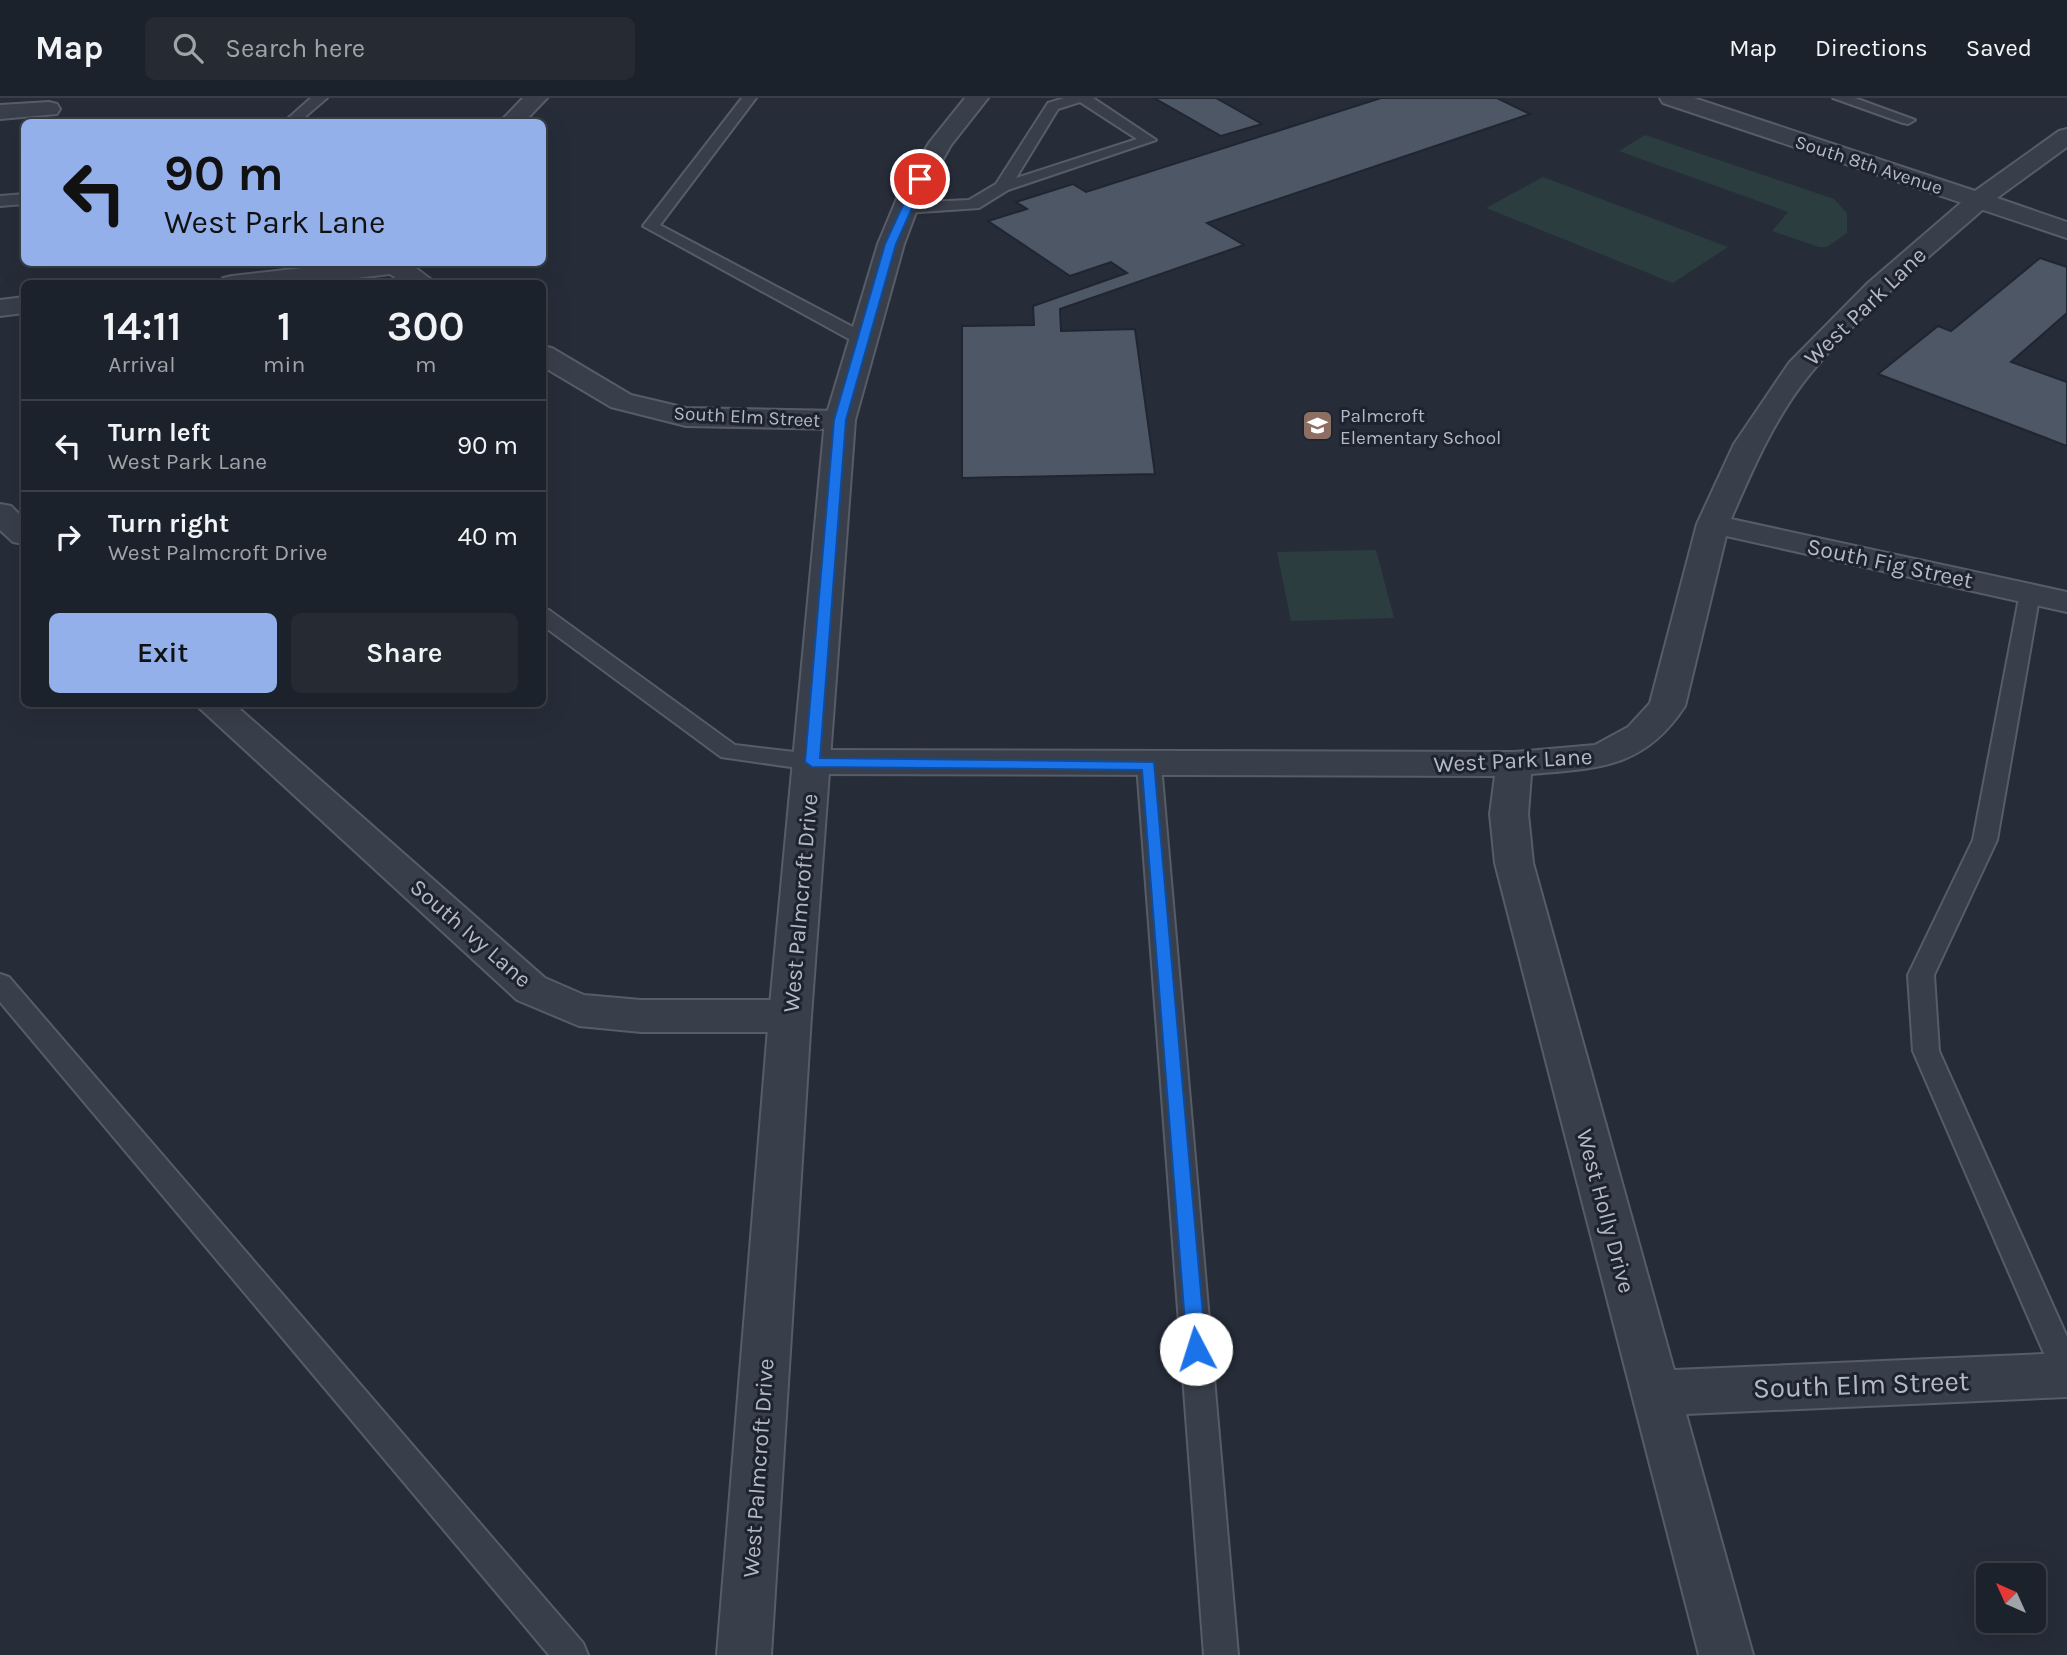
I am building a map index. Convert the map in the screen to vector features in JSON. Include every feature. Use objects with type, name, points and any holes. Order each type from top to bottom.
[{"type":"street","points":[[514,119],[536,98]]},
{"type":"street","name":"West Palmcroft Drive","points":[[744,1655],[790,1016],[840,420],[891,244],[910,196],[941,143],[977,98]]},
{"type":"street","name":"South 8th Avenue","points":[[1671,98],[2067,230]]},
{"type":"street","points":[[0,112],[49,109]]},
{"type":"street","name":"West Park Lane","points":[[812,762],[1514,764],[1602,756],[1641,735],[1667,706],[1713,524],[1749,443],[1799,369],[1877,289],[1979,200],[2067,136]]},
{"type":"street","points":[[265,280],[380,266]]},
{"type":"street","points":[[399,266],[418,280]]},
{"type":"street","points":[[0,308],[21,305]]},
{"type":"street","name":"South Elm Street","points":[[546,356],[621,401],[686,417],[840,420]]},
{"type":"street","points":[[0,513],[21,532]]},
{"type":"street","name":"South Fig Street","points":[[1713,524],[2067,602]]},
{"type":"street","name":"South Ivy Lane","points":[[216,707],[531,989],[579,1010],[629,1015],[790,1016]]},
{"type":"street","name":"West Holly Drive","points":[[1514,764],[1509,814],[1514,863],[1726,1655]]},
{"type":"street","name":"South Elm Street","points":[[1654,1393],[2067,1374]]},
{"type":"lane","points":[[295,119],[320,98]]},
{"type":"lane","points":[[749,98],[651,226],[864,340]]},
{"type":"lane","points":[[906,208],[972,205],[1002,187],[1149,139],[1081,98],[1053,106],[1002,187]]},
{"type":"lane","points":[[1840,98],[1908,120]]},
{"type":"lane","points":[[0,201],[21,200]]},
{"type":"lane","points":[[2029,593],[1984,840],[1922,975],[1926,1051],[2067,1374]]},
{"type":"lane","points":[[546,618],[729,752],[812,762]]},
{"type":"lane","points":[[1149,765],[1221,1655]]},
{"type":"lane","points":[[0,984],[571,1655]]},
{"type":"shaded area","points":[[1645,135],[1834,199],[1847,213],[1847,233],[1827,247],[1819,247],[1772,231],[1788,212],[1619,151]]},
{"type":"shaded area","points":[[1543,177],[1728,247],[1673,283],[1486,208]]},
{"type":"shaded area","points":[[1376,550],[1394,618],[1291,621],[1277,552]]},
{"type":"building","points":[[1154,98],[1216,98],[1262,124],[1221,136]]},
{"type":"building","points":[[1381,98],[1497,98],[1530,114],[1207,223],[1244,245],[1060,309],[1061,331],[1135,329],[1155,474],[962,478],[962,326],[1034,325],[1033,306],[1127,273],[1111,262],[1070,276],[988,221],[1027,209],[1016,202],[1073,184],[1086,192]]},
{"type":"building","points":[[2040,258],[2067,267],[2067,313],[2011,362],[2067,382],[2067,446],[1878,374],[1938,326],[1951,331]]},
{"type":"place","name":"Palmcroft Elementary School","points":[[1317,426]]},
{"type":"route","points":[[920,179],[910,196],[891,244],[840,420],[812,762],[1149,765],[1196,1349]]}]
